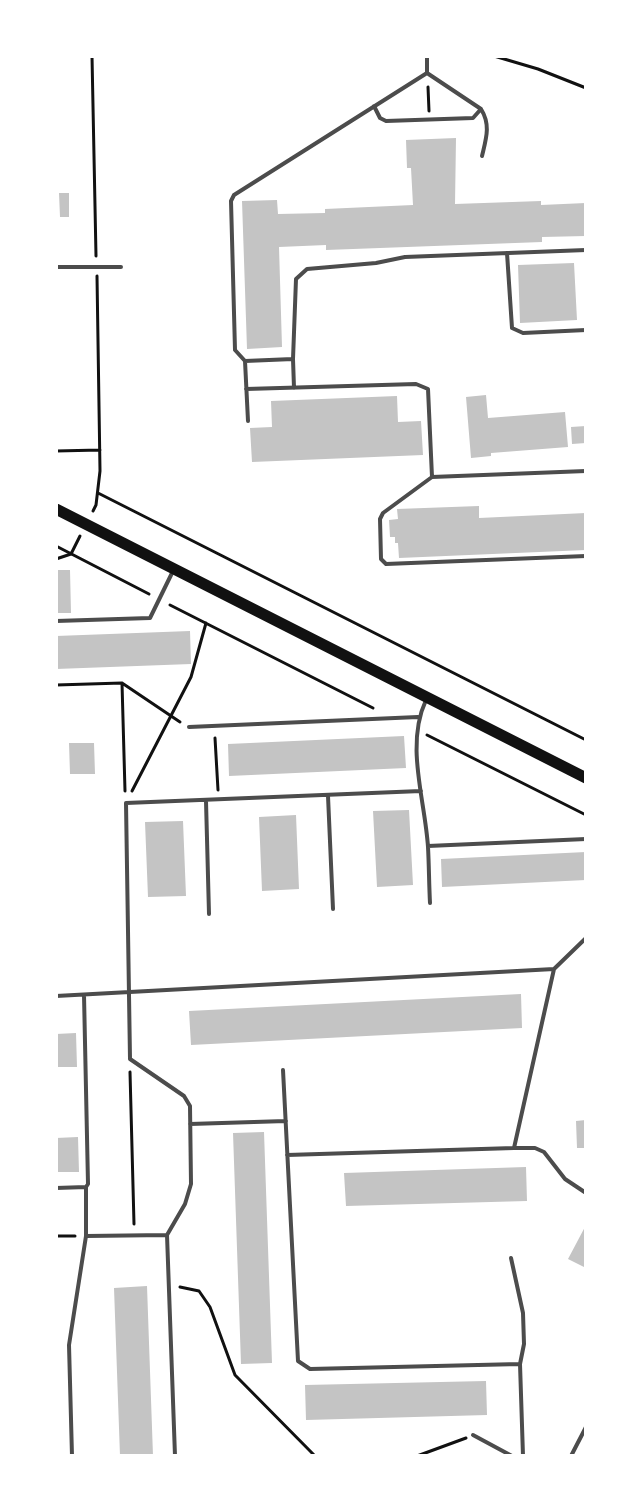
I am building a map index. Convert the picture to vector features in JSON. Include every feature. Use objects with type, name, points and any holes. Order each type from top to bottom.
[{"type":"main road","points":[[56,509],[586,778]]},
{"type":"lane","points":[[427,56],[427,73]]},
{"type":"lane","points":[[248,421],[245,361],[235,350],[231,201],[234,195],[427,73]]},
{"type":"lane","points":[[427,73],[481,109],[488,128],[482,156]]},
{"type":"lane","points":[[374,106],[380,118],[386,121],[473,118],[481,109]]},
{"type":"lane","points":[[294,388],[296,279],[307,269],[376,263],[405,257],[586,250]]},
{"type":"lane","points":[[507,253],[512,328],[523,333],[586,330]]},
{"type":"lane","points":[[56,267],[121,267]]},
{"type":"lane","points":[[245,361],[293,359]]},
{"type":"lane","points":[[246,389],[423,385],[430,396],[432,477]]},
{"type":"lane","points":[[586,471],[432,477],[383,513],[380,519],[381,559],[386,564],[586,556]]},
{"type":"lane","points":[[56,621],[150,618],[173,570]]},
{"type":"lane","points":[[427,698],[418,717],[417,730],[430,903]]},
{"type":"lane","points":[[189,727],[418,717]]},
{"type":"lane","points":[[175,1456],[167,1235],[185,1204],[191,1184],[190,1106],[184,1096],[130,1059],[126,803],[421,791]]},
{"type":"lane","points":[[328,796],[333,909]]},
{"type":"lane","points":[[206,801],[209,914]]},
{"type":"lane","points":[[428,846],[586,839]]},
{"type":"lane","points":[[514,1148],[554,969],[586,938]]},
{"type":"lane","points":[[56,996],[554,969]]},
{"type":"lane","points":[[72,1456],[69,1345],[86,1236],[88,1184],[84,995]]},
{"type":"lane","points":[[283,1070],[295,1354],[303,1366],[310,1369],[520,1364]]},
{"type":"lane","points":[[190,1124],[286,1121]]},
{"type":"lane","points":[[287,1155],[535,1148],[544,1152],[565,1179],[586,1193]]},
{"type":"lane","points":[[56,1188],[86,1187]]},
{"type":"lane","points":[[86,1236],[167,1235]]},
{"type":"lane","points":[[511,1258],[523,1308],[524,1344],[520,1364],[523,1456]]},
{"type":"lane","points":[[571,1456],[586,1427]]},
{"type":"lane","points":[[473,1435],[512,1456]]},
{"type":"path","points":[[56,559],[71,554],[96,505],[98,493],[100,450],[92,56]]},
{"type":"path","points":[[494,56],[586,88]]},
{"type":"path","points":[[427,73],[429,120]]},
{"type":"path","points":[[56,451],[100,450]]},
{"type":"path","points":[[98,493],[586,740]]},
{"type":"path","points":[[56,546],[395,719]]},
{"type":"path","points":[[126,803],[191,677],[206,623]]},
{"type":"path","points":[[122,683],[126,803]]},
{"type":"path","points":[[56,685],[122,683],[189,727]]},
{"type":"path","points":[[215,726],[218,800]]},
{"type":"path","points":[[417,730],[586,815]]},
{"type":"path","points":[[130,1059],[135,1236]]},
{"type":"path","points":[[56,1236],[86,1236]]},
{"type":"path","points":[[169,1284],[199,1291],[210,1307],[235,1375],[315,1456]]},
{"type":"path","points":[[417,1456],[473,1435]]},
{"type":"building","points":[[456,138],[455,204],[586,203],[586,236],[542,237],[542,242],[326,250],[326,245],[279,247],[282,347],[247,349],[242,201],[277,200],[278,214],[413,205],[406,140]]},
{"type":"building","points":[[59,193],[69,193],[69,217],[60,217]]},
{"type":"building","points":[[574,263],[577,320],[520,323],[518,265]]},
{"type":"building","points":[[486,395],[488,418],[565,412],[568,447],[491,453],[491,456],[471,458],[466,397]]},
{"type":"building","points":[[397,396],[398,422],[421,421],[423,455],[252,462],[250,428],[272,427],[271,401]]},
{"type":"building","points":[[586,426],[586,443],[572,444],[571,427]]},
{"type":"building","points":[[479,506],[479,518],[586,513],[586,550],[399,558],[398,543],[395,543],[395,537],[390,537],[389,520],[398,519],[397,509]]},
{"type":"building","points":[[56,570],[70,570],[71,613],[56,613]]},
{"type":"building","points":[[190,631],[191,664],[56,669],[56,636]]},
{"type":"building","points":[[404,736],[406,768],[229,776],[228,744]]},
{"type":"building","points":[[69,743],[94,743],[95,774],[70,774]]},
{"type":"building","points":[[409,810],[413,885],[377,887],[373,811]]},
{"type":"building","points":[[296,815],[299,889],[262,891],[259,817]]},
{"type":"building","points":[[183,821],[186,896],[148,897],[145,822]]},
{"type":"building","points":[[586,852],[586,880],[442,887],[441,859]]},
{"type":"building","points":[[521,994],[522,1028],[191,1045],[189,1011]]},
{"type":"building","points":[[76,1033],[77,1067],[56,1067],[56,1034]]},
{"type":"building","points":[[586,1120],[586,1148],[577,1148],[576,1121]]},
{"type":"building","points":[[264,1132],[272,1363],[241,1364],[233,1133]]},
{"type":"building","points":[[78,1137],[79,1172],[56,1172],[56,1138]]},
{"type":"building","points":[[526,1167],[527,1201],[346,1206],[344,1173]]},
{"type":"building","points":[[586,1225],[586,1268],[568,1259]]},
{"type":"building","points":[[147,1286],[153,1456],[120,1456],[114,1288]]},
{"type":"building","points":[[486,1381],[487,1415],[306,1420],[305,1385]]}]
